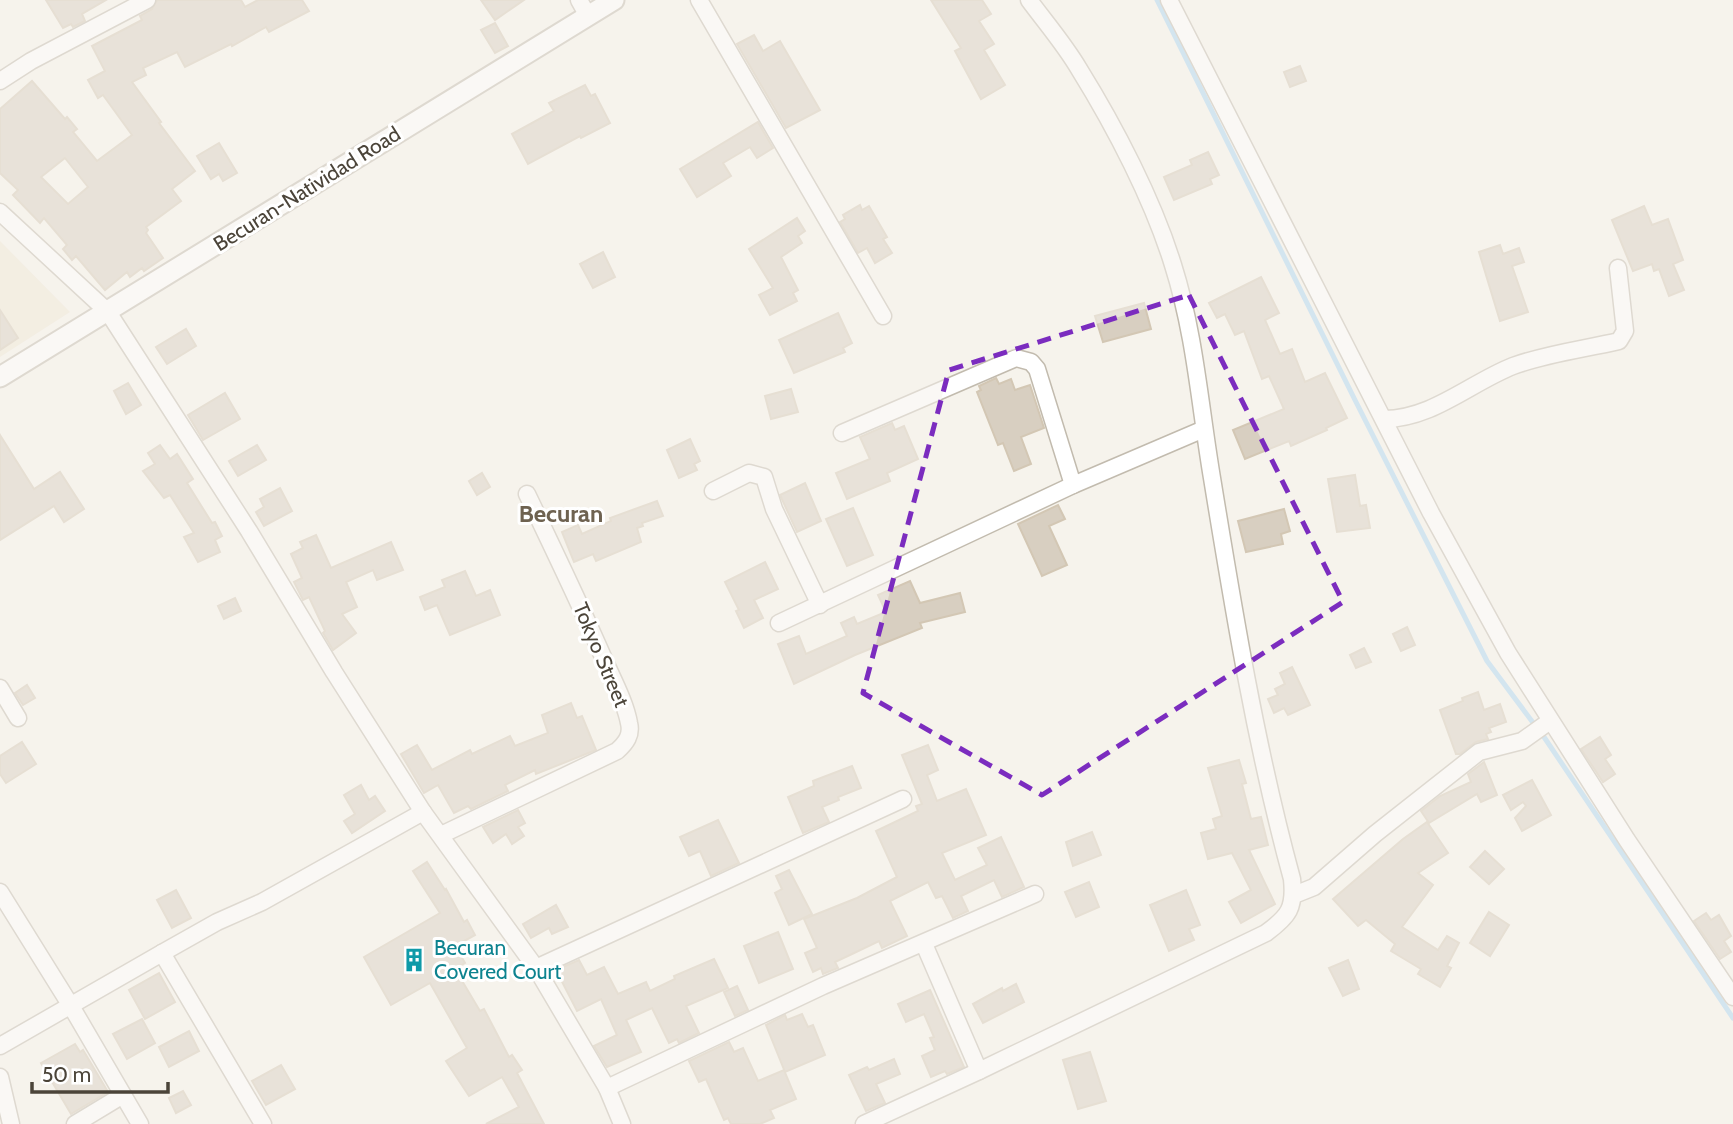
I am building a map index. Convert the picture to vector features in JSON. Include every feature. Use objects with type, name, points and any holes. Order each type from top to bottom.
[{"type":"street","name":"Becuran-Natividad Road","points":[[0,377],[480,80],[584,8],[614,0]]},
{"type":"street","points":[[699,0],[883,316]]},
{"type":"street","points":[[869,1123],[1266,933],[1283,920],[1290,910],[1294,895],[1265,774],[1236,624],[1197,374],[1185,309],[1173,264],[1130,164],[1079,68],[1030,0]]},
{"type":"street","points":[[1169,0],[1432,513],[1502,642],[1550,721],[1733,997]]},
{"type":"street","points":[[0,81],[31,61],[140,2]]},
{"type":"street","points":[[0,212],[108,312],[249,531],[423,812],[536,968],[607,1088],[622,1124]]},
{"type":"street","points":[[1384,419],[1413,416],[1518,364],[1619,341],[1625,331],[1618,268]]},
{"type":"street","points":[[842,433],[1016,358],[1025,359],[1037,369],[1073,485]]},
{"type":"street","points":[[779,623],[1073,485],[1204,429]]},
{"type":"street","points":[[713,491],[749,473],[764,477],[774,509],[820,605]]},
{"type":"street","name":"Tokyo Street","points":[[441,835],[617,751],[626,743],[629,733],[629,724],[618,692],[527,494]]},
{"type":"street","points":[[0,688],[18,718]]},
{"type":"street","points":[[1294,895],[1314,887],[1375,834],[1479,752],[1522,741],[1550,721]]},
{"type":"street","points":[[536,968],[903,799]]},
{"type":"street","points":[[0,1046],[217,922],[262,902],[423,812]]},
{"type":"street","points":[[0,892],[140,1124]]},
{"type":"street","points":[[607,1088],[823,986],[1035,894]]},
{"type":"street","points":[[924,944],[979,1072]]},
{"type":"street","points":[[162,953],[263,1124]]},
{"type":"street","points":[[0,1077],[11,1124]]},
{"type":"street","points":[[75,1124],[123,1095]]},
{"type":"highlighted area","points":[[1189,295],[1343,602],[1042,795],[863,693],[949,370]]},
{"type":"shaded area","points":[[0,241],[70,312],[0,357]]},
{"type":"building","points":[[46,0],[106,0],[82,14],[85,21],[63,28]]},
{"type":"building","points":[[157,0],[241,0],[245,7],[258,0],[302,0],[309,11],[269,32],[266,27],[185,67],[177,52],[143,68],[146,75],[132,82],[195,171],[172,189],[181,201],[146,227],[146,233],[163,258],[130,277],[127,272],[105,290],[76,256],[72,260],[63,249],[67,245],[44,218],[40,223],[13,195],[18,190],[0,173],[0,109],[32,81],[77,129],[73,132],[97,161],[132,135],[103,95],[98,98],[88,80],[105,71],[92,46],[142,20],[140,16],[152,9]],"holes":[[[65,158],[88,187],[68,204],[41,177]]]},
{"type":"building","points":[[481,0],[524,0],[495,20]]},
{"type":"building","points":[[931,0],[982,0],[991,14],[979,21],[994,44],[984,50],[1005,85],[981,99],[955,51],[961,48]]},
{"type":"building","points":[[495,23],[508,46],[495,53],[481,30]]},
{"type":"building","points":[[754,35],[763,51],[780,41],[820,110],[786,128],[737,44]]},
{"type":"building","points":[[1300,66],[1306,81],[1290,87],[1284,72]]},
{"type":"building","points":[[585,85],[591,96],[595,94],[610,123],[528,164],[512,134],[554,111],[549,103]]},
{"type":"building","points":[[758,122],[773,148],[757,158],[750,147],[723,163],[731,176],[697,197],[680,169]]},
{"type":"building","points":[[219,143],[237,173],[223,181],[219,174],[211,179],[197,156]]},
{"type":"building","points":[[1208,152],[1219,175],[1210,179],[1212,184],[1174,200],[1164,177],[1192,165],[1190,160]]},
{"type":"building","points":[[860,205],[862,210],[869,206],[887,237],[883,239],[892,253],[875,263],[867,248],[858,253],[840,222],[845,219],[843,215]]},
{"type":"building","points":[[1644,206],[1652,225],[1668,219],[1683,260],[1673,264],[1684,290],[1669,296],[1659,269],[1654,271],[1652,264],[1633,271],[1612,220]]},
{"type":"building","points":[[797,218],[805,231],[798,236],[802,243],[781,257],[798,290],[793,293],[797,301],[770,315],[759,295],[773,288],[749,249]]},
{"type":"building","points":[[1500,245],[1503,254],[1519,248],[1524,262],[1512,266],[1528,312],[1500,321],[1479,252]]},
{"type":"building","points":[[603,252],[615,277],[593,288],[580,264]]},
{"type":"building","points":[[1261,277],[1279,313],[1265,320],[1280,354],[1292,349],[1305,382],[1325,373],[1347,418],[1291,446],[1289,441],[1245,459],[1233,430],[1284,409],[1269,376],[1262,379],[1244,331],[1235,335],[1225,314],[1217,318],[1209,303]]},
{"type":"building","points":[[1144,303],[1151,329],[1103,342],[1095,316]]},
{"type":"building","points":[[0,310],[18,338],[0,350]]},
{"type":"building","points":[[838,313],[852,343],[843,348],[845,352],[794,373],[779,340]]},
{"type":"building","points":[[186,329],[196,346],[167,364],[156,347]]},
{"type":"building","points":[[996,378],[999,384],[1011,379],[1015,390],[1030,385],[1044,428],[1021,437],[1031,464],[1014,471],[1003,443],[998,445],[977,392],[981,390],[979,386]]},
{"type":"building","points":[[128,383],[141,405],[126,414],[114,391]]},
{"type":"building","points":[[791,389],[798,412],[771,419],[765,396]]},
{"type":"building","points":[[225,393],[240,419],[203,440],[188,415]]},
{"type":"building","points":[[892,423],[895,430],[904,426],[918,459],[887,473],[890,481],[847,499],[836,473],[870,459],[860,437]]},
{"type":"building","points":[[0,435],[34,489],[60,472],[84,509],[64,522],[54,506],[0,540]]},
{"type":"building","points":[[690,439],[700,461],[694,464],[697,470],[679,478],[667,450]]},
{"type":"building","points":[[160,445],[170,459],[177,454],[193,479],[187,483],[222,536],[215,540],[220,552],[198,562],[184,537],[194,533],[170,495],[164,498],[143,471],[155,464],[148,453]]},
{"type":"building","points":[[257,445],[266,460],[238,476],[229,461]]},
{"type":"building","points":[[482,473],[490,487],[477,495],[469,481]]},
{"type":"building","points":[[1355,475],[1360,506],[1366,505],[1370,528],[1337,532],[1328,479]]},
{"type":"building","points":[[805,483],[821,521],[797,532],[780,495]]},
{"type":"building","points":[[280,488],[292,511],[264,526],[256,512],[264,507],[260,499]]},
{"type":"building","points":[[657,501],[663,516],[642,523],[643,526],[637,528],[641,542],[596,561],[593,554],[574,562],[562,532],[578,525],[582,534],[611,521],[610,518]]},
{"type":"building","points":[[1058,505],[1065,519],[1049,526],[1067,565],[1042,576],[1018,524]]},
{"type":"building","points":[[853,508],[873,555],[847,566],[826,519]]},
{"type":"building","points":[[1284,509],[1290,531],[1281,534],[1283,544],[1246,552],[1238,521]]},
{"type":"building","points":[[316,535],[331,568],[391,542],[403,570],[377,580],[373,570],[346,582],[357,607],[342,614],[356,633],[333,650],[309,597],[303,600],[294,582],[302,578],[291,554],[303,548],[300,542]]},
{"type":"building","points":[[765,562],[778,589],[754,600],[763,618],[744,628],[736,611],[739,610],[725,582]]},
{"type":"building","points":[[465,571],[476,596],[490,590],[500,615],[450,635],[437,605],[425,610],[420,597],[445,587],[442,580]]},
{"type":"building","points":[[910,581],[920,603],[960,593],[965,612],[920,623],[922,628],[855,655],[794,684],[778,644],[799,636],[806,654],[847,636],[841,623],[854,617],[857,624],[886,612],[878,595]]},
{"type":"building","points":[[235,598],[241,611],[224,619],[218,606]]},
{"type":"building","points":[[1407,627],[1415,645],[1401,651],[1393,634]]},
{"type":"building","points":[[1364,648],[1371,662],[1356,668],[1350,655]]},
{"type":"building","points":[[1292,667],[1310,705],[1288,715],[1284,708],[1274,713],[1268,699],[1278,695],[1275,689],[1285,684],[1280,673]]},
{"type":"building","points":[[27,685],[35,698],[23,705],[15,693]]},
{"type":"building","points":[[1478,692],[1484,710],[1500,704],[1506,722],[1489,728],[1491,732],[1486,734],[1488,739],[1476,742],[1456,754],[1440,710]]},
{"type":"building","points":[[571,703],[577,718],[582,716],[596,750],[536,774],[535,770],[505,785],[508,791],[471,809],[468,806],[454,813],[438,785],[424,793],[401,754],[417,745],[432,770],[470,750],[472,754],[510,736],[515,746],[548,733],[542,715]]},
{"type":"building","points":[[1600,737],[1611,755],[1605,759],[1615,774],[1603,782],[1581,749]]},
{"type":"building","points":[[22,742],[36,764],[6,783],[0,774],[0,756]]},
{"type":"building","points":[[928,745],[938,770],[927,775],[937,801],[966,789],[986,835],[942,853],[955,880],[987,865],[978,848],[1001,837],[1024,887],[1002,897],[994,880],[961,896],[968,911],[953,918],[942,896],[936,898],[928,882],[890,901],[907,936],[882,948],[879,941],[835,962],[838,968],[823,974],[821,968],[813,972],[805,953],[817,948],[804,919],[857,898],[897,877],[876,831],[918,811],[916,806],[922,804],[902,755]]},
{"type":"building","points":[[1239,760],[1246,783],[1242,784],[1251,819],[1261,817],[1268,845],[1249,850],[1275,904],[1241,923],[1229,902],[1251,890],[1232,853],[1208,859],[1201,833],[1216,829],[1213,819],[1222,816],[1208,768]]},
{"type":"building","points":[[1484,762],[1497,795],[1481,802],[1477,794],[1429,823],[1421,811],[1440,796],[1471,782],[1468,774]]},
{"type":"building","points":[[852,766],[861,788],[822,807],[829,822],[803,833],[788,797],[814,786],[813,781]]},
{"type":"building","points":[[1532,780],[1551,815],[1522,831],[1515,818],[1526,806],[1523,802],[1511,810],[1503,795]]},
{"type":"building","points":[[361,785],[369,800],[375,796],[385,811],[352,833],[344,821],[355,814],[344,795]]},
{"type":"building","points":[[518,810],[525,823],[518,827],[524,836],[512,844],[506,834],[493,843],[483,827]]},
{"type":"building","points":[[718,820],[739,863],[711,876],[700,851],[689,856],[680,837]]},
{"type":"building","points":[[1427,822],[1448,853],[1418,873],[1433,885],[1402,927],[1438,950],[1447,936],[1459,943],[1447,966],[1451,968],[1440,987],[1418,974],[1421,969],[1391,951],[1395,944],[1366,920],[1358,926],[1333,899]]},
{"type":"building","points":[[1092,832],[1101,855],[1073,866],[1066,842]]},
{"type":"building","points":[[1485,851],[1504,869],[1489,884],[1470,867]]},
{"type":"building","points":[[427,862],[475,935],[455,946],[465,963],[455,969],[480,1011],[484,1009],[509,1057],[512,1055],[522,1070],[517,1073],[544,1124],[486,1124],[519,1107],[502,1077],[469,1096],[446,1061],[467,1048],[430,983],[391,1005],[364,957],[440,913],[413,871]]},
{"type":"building","points":[[789,870],[812,914],[789,925],[775,893],[782,889],[776,876]]},
{"type":"building","points":[[1089,882],[1099,907],[1076,917],[1065,892]]},
{"type":"building","points":[[176,890],[191,918],[172,928],[157,900]]},
{"type":"building","points":[[1186,890],[1200,925],[1189,929],[1194,940],[1169,951],[1150,905]]},
{"type":"building","points":[[556,905],[568,927],[552,934],[549,928],[531,938],[523,924]]},
{"type":"building","points":[[1489,912],[1509,925],[1490,956],[1470,943]]},
{"type":"building","points":[[1706,913],[1711,920],[1719,915],[1731,936],[1724,941],[1731,952],[1720,959],[1694,921]]},
{"type":"building","points":[[778,932],[793,969],[759,983],[744,946]]},
{"type":"building","points":[[714,959],[728,988],[686,1006],[699,1033],[679,1043],[677,1039],[669,1043],[652,1008],[626,1020],[641,1052],[607,1067],[594,1046],[617,1035],[601,999],[577,1011],[556,970],[579,960],[587,975],[604,967],[618,994],[646,982],[650,991],[675,979],[674,976]]},
{"type":"building","points":[[1348,960],[1359,989],[1343,996],[1329,968]]},
{"type":"building","points":[[159,973],[175,1002],[145,1019],[129,990]]},
{"type":"building","points":[[1016,984],[1024,1002],[983,1023],[973,1004],[1002,988],[1003,991]]},
{"type":"building","points":[[737,986],[748,1010],[735,1016],[724,992]]},
{"type":"building","points":[[930,990],[964,1067],[931,1077],[922,1056],[935,1050],[930,1038],[934,1037],[924,1014],[906,1022],[898,1004]]},
{"type":"building","points":[[802,1014],[808,1027],[813,1025],[825,1055],[785,1072],[766,1025],[785,1015],[787,1020]]},
{"type":"building","points":[[142,1019],[155,1043],[127,1059],[113,1034]]},
{"type":"building","points":[[189,1031],[199,1051],[169,1067],[159,1047]]},
{"type":"building","points":[[729,1042],[734,1052],[743,1048],[758,1081],[784,1070],[796,1099],[770,1110],[774,1118],[760,1124],[731,1124],[728,1118],[724,1120],[706,1079],[699,1082],[689,1061]]},
{"type":"building","points":[[75,1044],[80,1052],[83,1050],[108,1092],[71,1114],[41,1063]]},
{"type":"building","points":[[1090,1052],[1106,1101],[1078,1109],[1063,1060]]},
{"type":"building","points":[[894,1059],[900,1074],[876,1084],[885,1103],[866,1111],[849,1075]]},
{"type":"building","points":[[281,1065],[295,1089],[266,1105],[252,1081]]},
{"type":"building","points":[[183,1091],[191,1105],[176,1113],[169,1098]]},
{"type":"waterway","points":[[1157,0],[1487,661],[1534,724]]},
{"type":"waterway","points":[[1544,737],[1733,1018]]},
{"type":"place","name":"Becuran Covered Court","points":[[414,960]]},
{"type":"district","name":"Becuran","points":[[561,514]]}]
